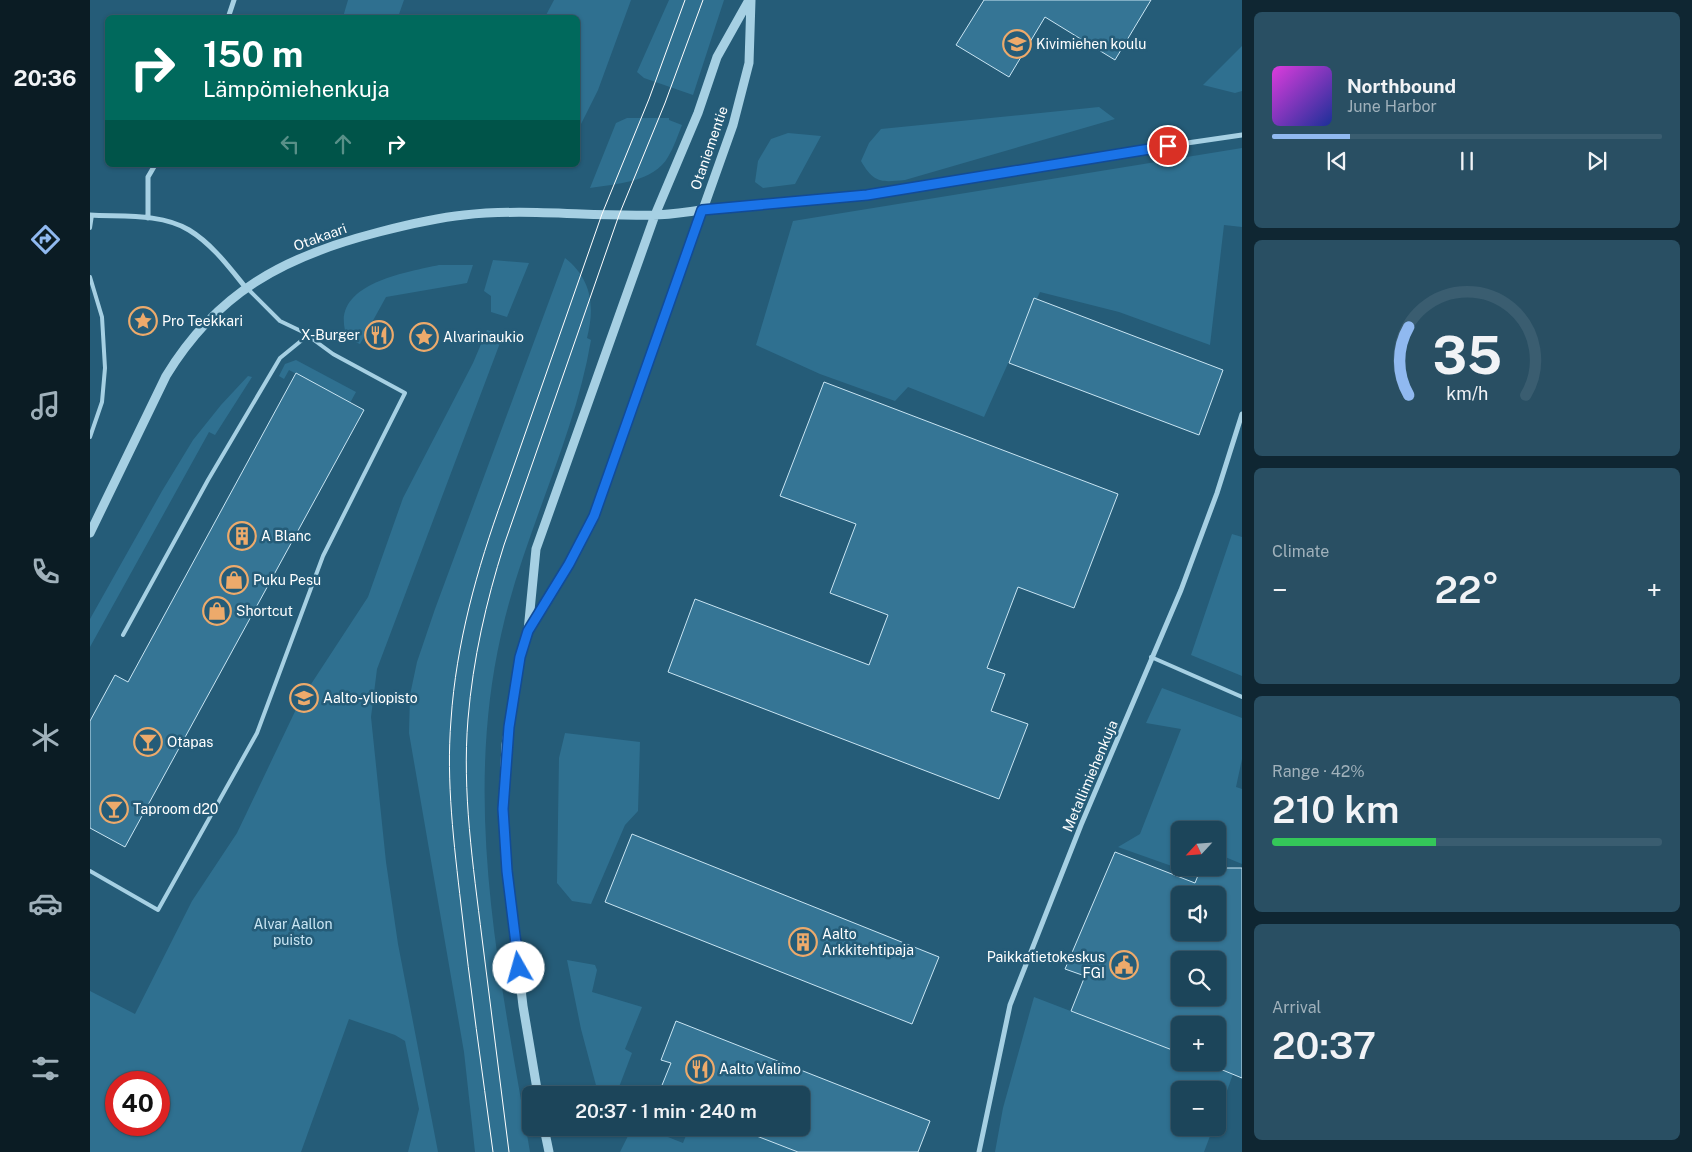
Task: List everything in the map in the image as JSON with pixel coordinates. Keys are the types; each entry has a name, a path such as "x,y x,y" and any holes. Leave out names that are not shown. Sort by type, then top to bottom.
{"street":[{"path":"229,15 234,0"},
{"name":"Otaniementie","path":"528,631 569,564 594,516 733,125 749,63 750,0"},
{"name":"Otaniementie","path":"536,1086 523,1006 507,871 503,809 506,745 520,657 528,631 536,549 655,215 698,113 717,57 750,0"},
{"path":"702,210 867,195 1058,162 1242,135"},
{"path":"148,218 148,177 154,167"},
{"name":"Otakaari","path":"90,533 166,376 181,352 202,326 246,288 275,269 318,250 411,223 464,214 522,212 655,215 702,210"},
{"path":"91,215 148,218 167,222 194,234 228,267 246,288"},
{"name":"Metallimiehenkuja","path":"979,1152 1010,1006 1062,870 1208,520 1242,414"},
{"path":"546,1136 549,1152"}],"lane":[{"path":"90,228 91,215"},
{"path":"90,277 102,317 105,368 102,402 90,437"},
{"path":"90,872 158,910 257,733 323,556 405,393 333,354 303,332 280,321 246,288"},
{"path":"123,635 208,480 280,358 307,336"},
{"path":"1152,657 1242,697"}],"green space":[{"path":"348,0 404,0 399,15 344,15"},
{"path":"554,0 631,0 598,90 580,126 580,15 546,15"},
{"path":"669,0 724,0 693,95 644,78 637,72"},
{"path":"1242,46 1242,91 1235,93 1203,85"},
{"path":"1099,107 1115,119 905,180 879,180 870,174 861,161 869,143 881,129"},
{"path":"627,118 669,118 669,120 682,125 668,157 654,172 622,183 590,188 616,123"},
{"path":"788,133 821,136 795,184 763,188 755,182 758,161 771,139"},
{"path":"1242,148 1242,227 1224,225 1210,345 1119,312 1040,292 984,417 908,387 895,401 820,374 756,345 793,221"},
{"path":"565,258 574,266 586,284 591,305 587,338 591,340 573,414 510,597 501,635 490,700 485,765 485,829 490,894 498,958 522,1105 522,1136 527,1136 530,1152 475,1152 464,1052 409,733 410,695 417,662"},
{"path":"493,260 529,263 507,317 491,312 491,296 484,291"},
{"path":"439,265 473,265 467,283 386,297 360,344 348,339 344,321 347,306 357,294 371,285 388,278"},
{"name":"Alvar Aallon puisto","path":"487,330 503,335 377,669 371,717 386,862 398,944 438,1152 408,1152 419,1109 405,1041 395,1035 349,1019 301,1152 90,1152 90,991 135,1014 192,901 237,833 300,701 368,597 403,498 473,363"},
{"path":"296,360 356,392 350,403 289,370 284,379 279,376 285,364"},
{"path":"248,376 252,377 215,435 209,432 90,647 90,619 162,491 193,440 221,405"},
{"path":"1232,534 1242,537 1242,676 1191,655"},
{"path":"1162,688 1242,718 1242,759 1236,787 1242,789 1242,864 1226,857 1226,821 1171,821 1171,866 1118,847 1140,834 1181,729 1146,723"},
{"path":"565,733 640,742 638,811 625,825 591,904 572,901 557,883 559,758"},
{"path":"567,960 595,965 597,970 592,992 642,1007 625,1049 632,1053 619,1086 596,1086 581,1029"},
{"path":"1034,997 1171,1050 1171,1071 1225,1071 1233,1074 1226,1094 1226,1081 1171,1081 1171,1136 1210,1136 1204,1152 995,1152 1003,1108"},
{"path":"628,1136 665,1136 683,1143 686,1136 757,1136 798,1152 620,1152"}],"building":[{"name":"Kivimiehen koulu","path":"984,0 1151,0 1115,60 1045,17 1009,77 956,45"},
{"path":"1034,298 1223,370 1199,435 1009,363"},
{"name":"A Blanc","path":"296,373 364,410 125,847 90,828 90,721 115,675 128,682"},
{"path":"824,382 1118,494 1074,608 1018,587 987,668 1005,674 991,711 1028,724 999,799 668,672 695,599 869,665 888,615 830,593 856,524 780,496"},
{"name":"Aalto Arkkitehtipaja","path":"632,834 939,957 912,1024 605,902"},
{"name":"Paikkatietokeskus FGI","path":"1115,852 1171,874 1171,876 1177,876 1195,883 1198,876 1226,876 1226,868 1242,868 1242,1078 1225,1071 1226,1016 1171,1016 1171,1050 1071,1011 1085,976 1065,969"},
{"path":"676,1021 930,1121 918,1152 798,1152 757,1136 810,1136 810,1086 662,1086 671,1063 661,1060"}],"tram line":[{"path":"493,1152 468,967 452,813 449,766 451,720 458,663 476,579 494,524 602,214 649,99 685,0"},
{"path":"509,1152 475,883 467,801 468,719 477,653 491,588 504,545 619,215 665,103 703,0"}],"place":[{"name":"Kivimiehen koulu","path":"1017,44"},
{"name":"Pro Teekkari","path":"143,321"},
{"name":"X-Burger","path":"379,335"},
{"name":"Alvarinaukio","path":"424,337"},
{"name":"A Blanc","path":"242,536"},
{"name":"Puku Pesu","path":"234,580"},
{"name":"Shortcut","path":"217,611"},
{"name":"Aalto-yliopisto","path":"304,698"},
{"name":"Otapas","path":"148,742"},
{"name":"Taproom d20","path":"114,809"},
{"name":"Aalto Arkkitehtipaja","path":"803,942"},
{"name":"Paikkatietokeskus FGI","path":"1124,965"},
{"name":"Aalto Valimo","path":"700,1069"}],"route":[{"path":"519,968 507,871 503,809 506,745 520,657 528,631 569,564 594,516 702,210 867,195 1058,162 1168,146"}]}
